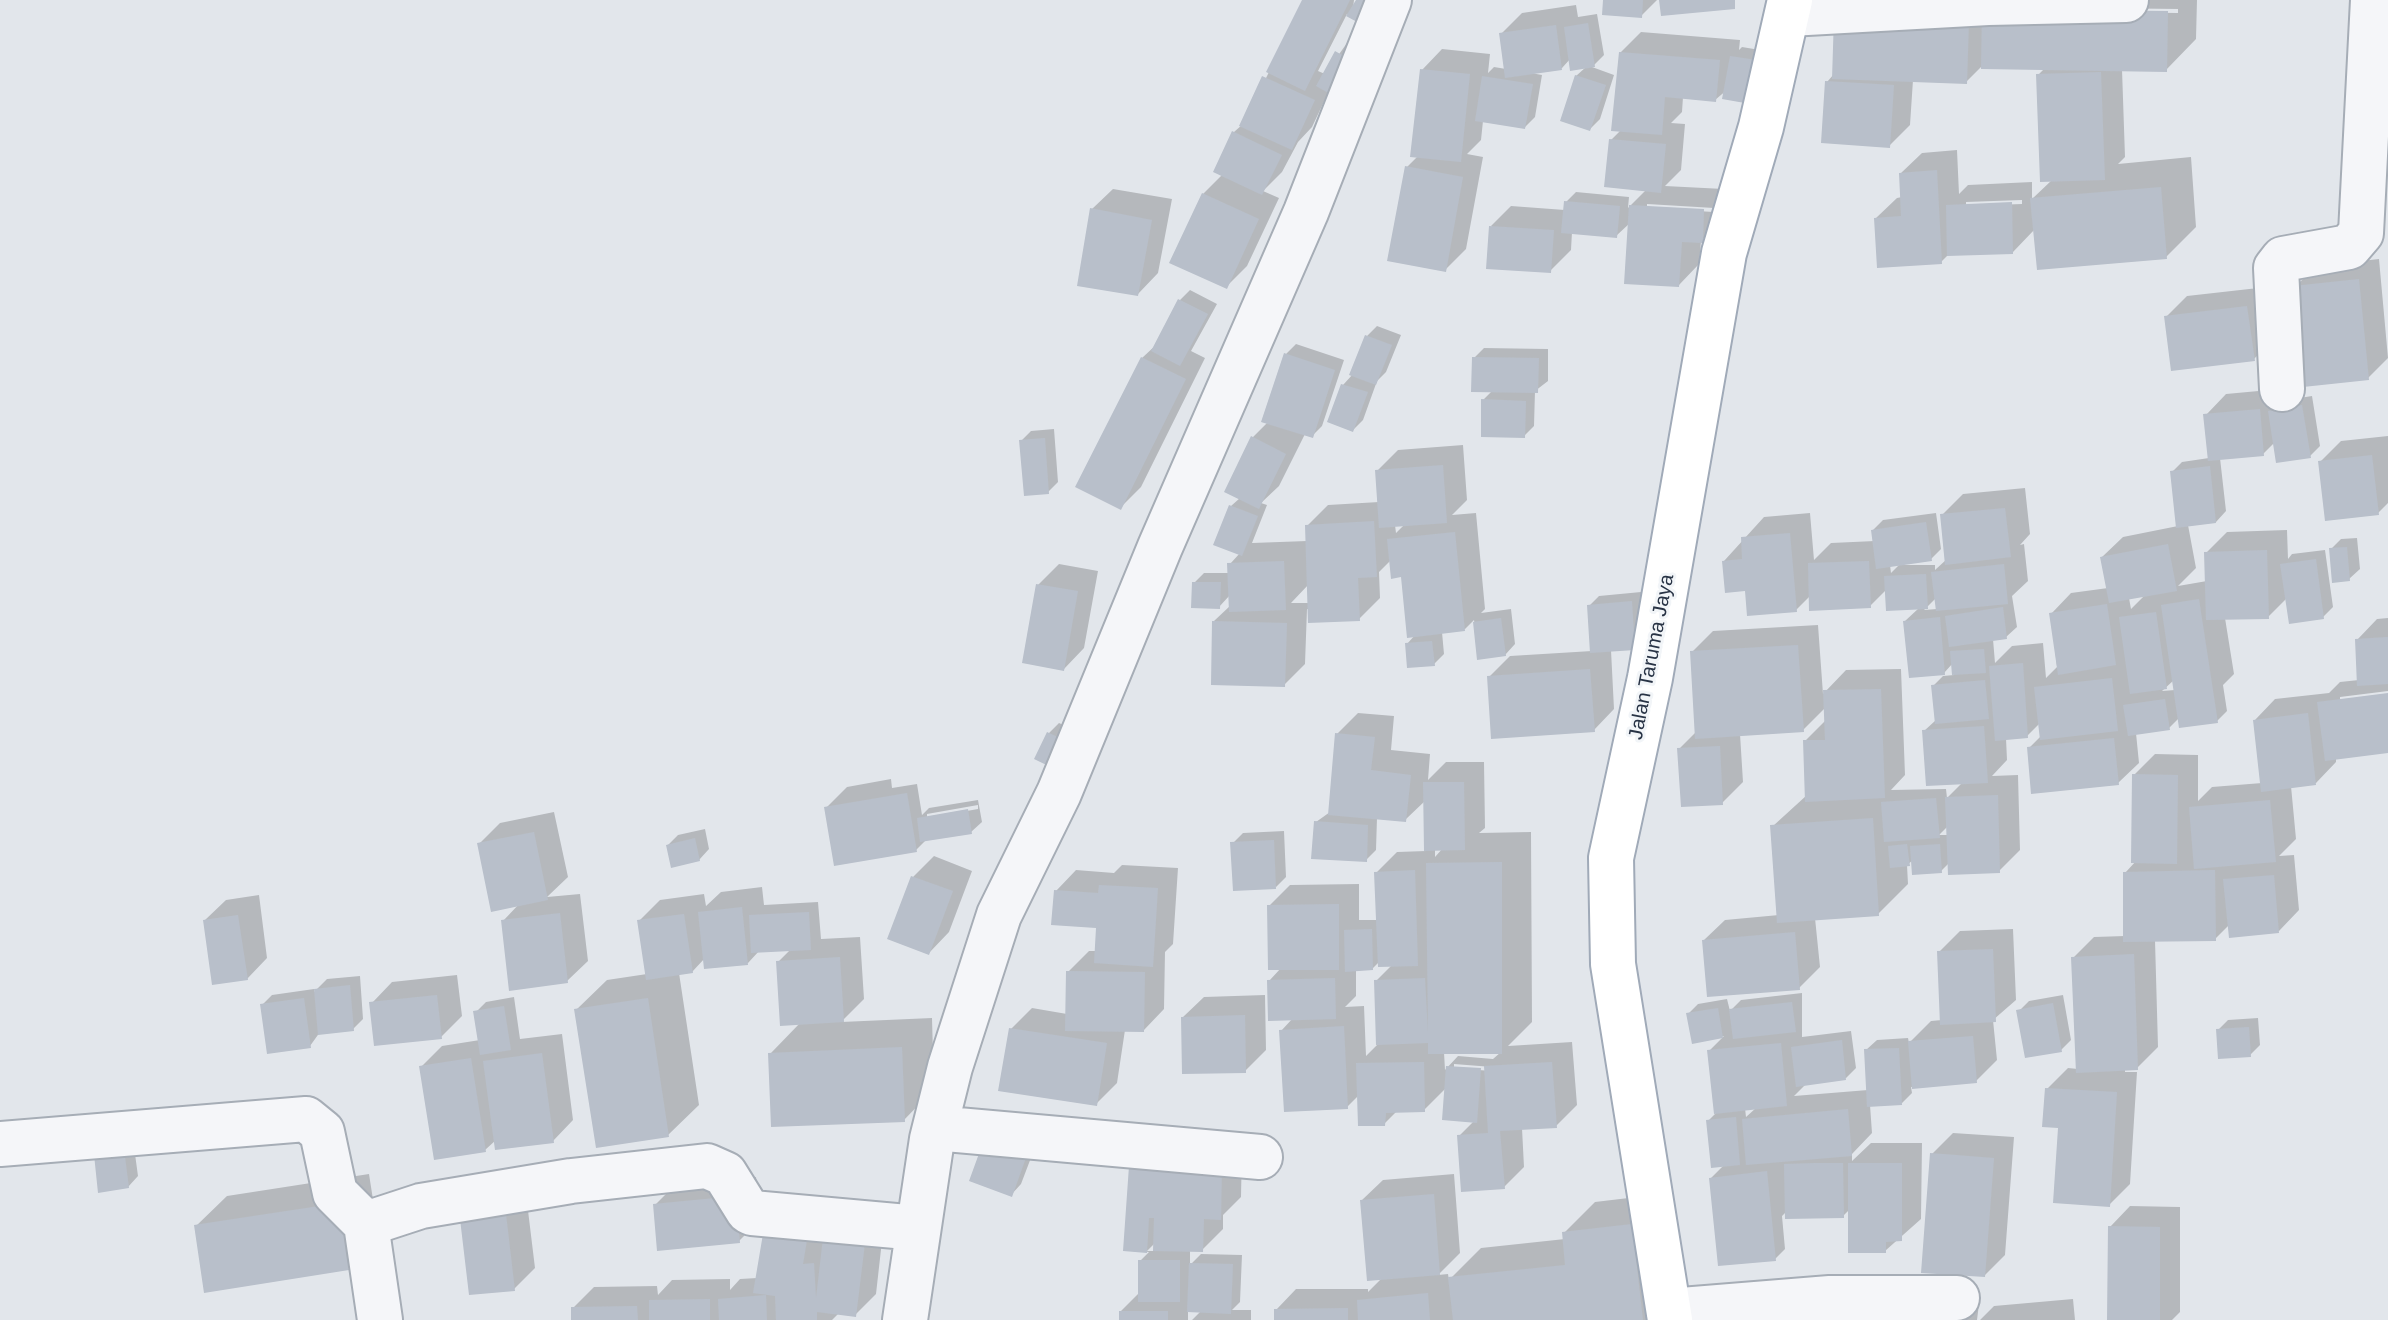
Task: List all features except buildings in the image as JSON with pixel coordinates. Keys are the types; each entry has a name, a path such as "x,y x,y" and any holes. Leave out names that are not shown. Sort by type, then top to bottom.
{"main road":[{"name":"Jalan Taruma Jaya","path":"1670,1316 1613,964 1611,858 1650,678 1724,253 1761,127 1790,7"}],"street":[{"path":"905,1320 935,1128 950,1067 999,915 1059,793 1160,547 1306,212 1389,0"},
{"path":"1790,7 2126,0"},
{"path":"2282,389 2276,268 2283,259 2349,247 2361,233 2373,0"},
{"path":"0,1144 306,1119 322,1132 335,1193 366,1224 380,1320"},
{"path":"935,1128 1260,1157"},
{"path":"366,1224 436,1203 571,1181 707,1166 725,1174 752,1213 918,1228"},
{"path":"1670,1316 1830,1298 1957,1298"}]}
